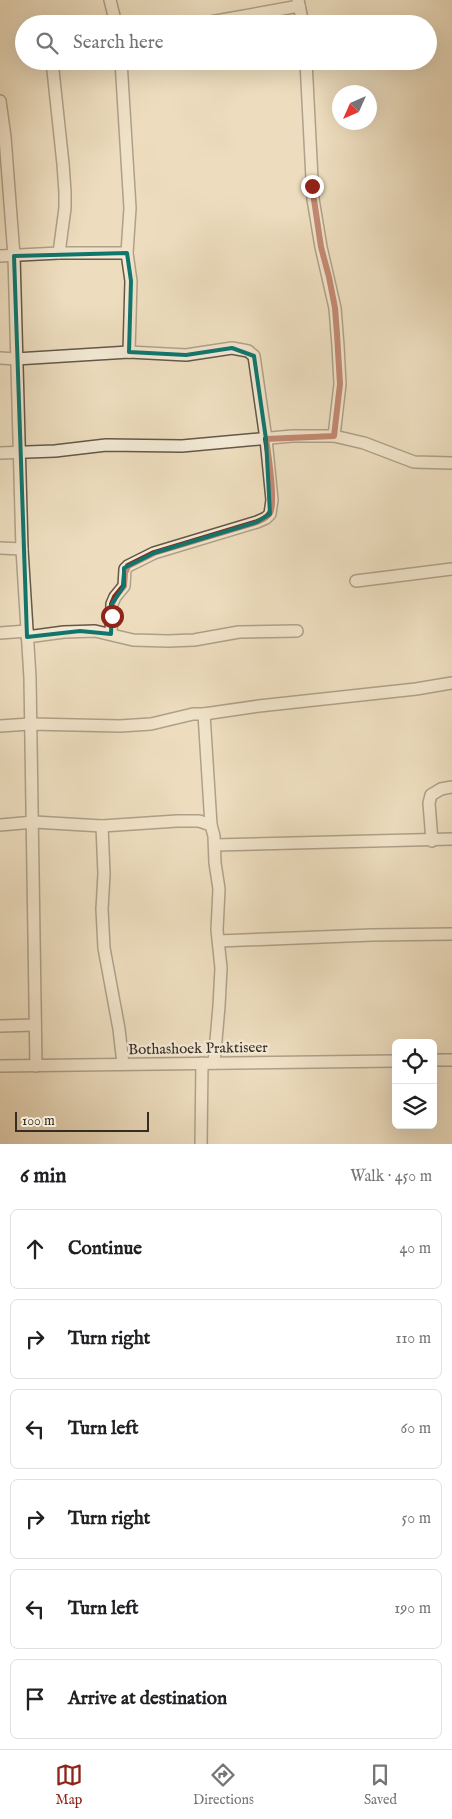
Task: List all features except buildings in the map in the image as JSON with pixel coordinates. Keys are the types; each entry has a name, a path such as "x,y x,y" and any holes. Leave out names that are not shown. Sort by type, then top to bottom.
{"street":[{"path":"110,0 114,15"},
{"path":"242,15 299,3"},
{"path":"53,70 65,192 60,253"},
{"path":"122,70 130,208 128,253 131,281 129,352"},
{"path":"306,70 313,199 321,247 335,308 338,346 340,390 334,436"},
{"path":"0,101 5,138 14,256 22,549 30,678 34,822 36,1066"},
{"path":"0,256 60,253 128,253"},
{"path":"0,358 16,359 129,352 186,355 232,348 248,351 254,356 266,439 272,500 270,514 257,522 154,553 128,566 125,573 124,586 112,604 111,634"},
{"path":"0,453 55,451 106,445 159,447 210,445 266,439 334,436 364,443 414,462 452,463"},
{"path":"0,548 22,549"},
{"path":"356,581 452,569"},
{"path":"0,633 27,634 80,631 111,634 133,640 168,641 194,640 239,632 297,630"},
{"path":"0,726 30,724 120,726 152,724 185,716 416,689 452,683"},
{"path":"201,1144 208,1063 221,978 218,930 219,889 211,825 204,714"},
{"path":"432,840 429,802 431,795 442,789 452,787"},
{"path":"0,825 34,822 102,826 199,821 211,825"},
{"path":"102,826 104,948 118,1022 123,1064"},
{"path":"215,845 452,839"},
{"path":"219,941 452,934"},
{"path":"0,1026 35,1025"},
{"path":"437,1060 452,1060"},
{"name":"Bothashoek Praktiseer","path":"0,1066 392,1061"}],"highlighted area":[{"path":"127,253 131,281 129,352 186,355 232,348 254,356 266,439 270,514 257,522 154,553 124,568 124,586 112,604 111,634 80,631 27,637 14,256"}],"route":[{"path":"112,616 112,604 124,586 125,570 128,566 154,553 257,522 270,514 272,500 266,439 292,436 334,436 340,395 335,308 321,247 312,186"}]}
